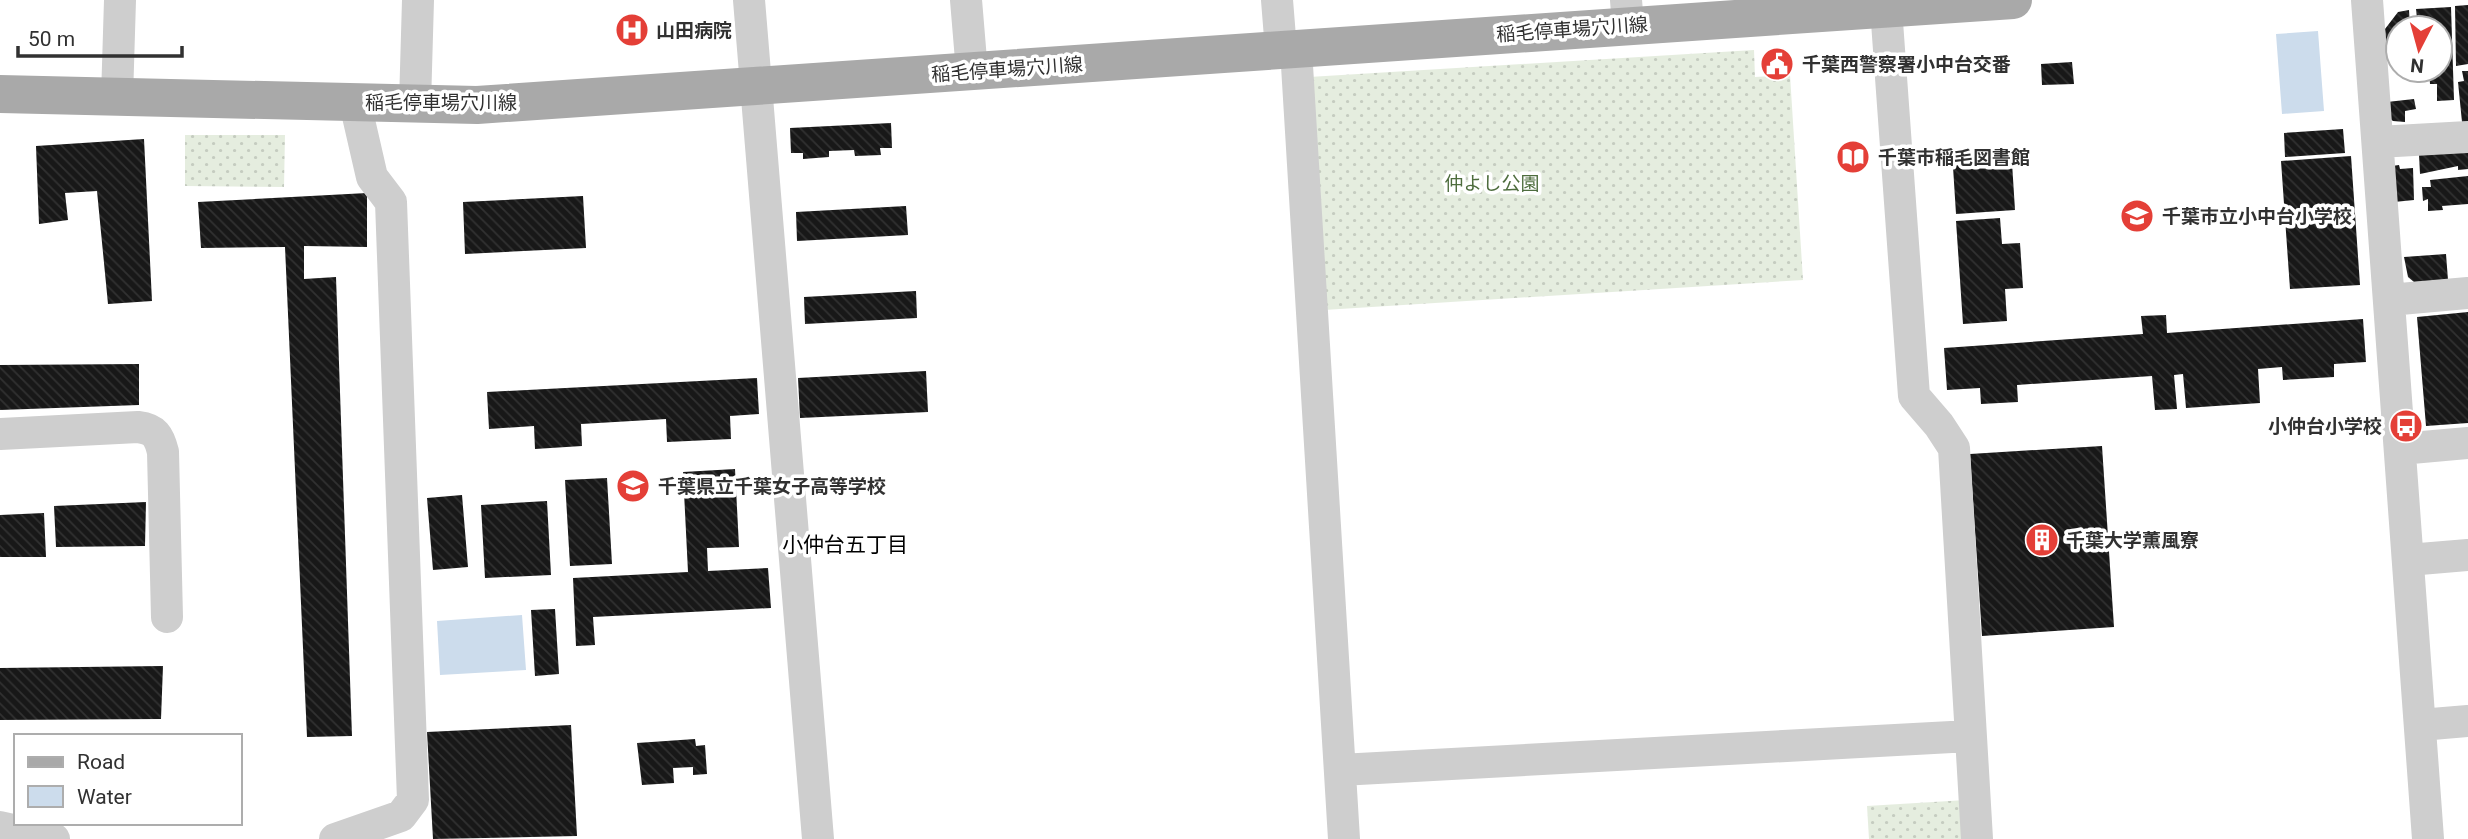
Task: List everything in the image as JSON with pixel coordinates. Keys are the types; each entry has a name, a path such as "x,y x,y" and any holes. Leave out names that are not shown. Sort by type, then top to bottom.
{"main road":[{"name":"稲毛停車場穴川線","path":"0,94 477,105 1289,49 1627,13 1886,8 2013,0"}],"street":[{"path":"117,97 120,0"},
{"path":"415,104 418,0"},
{"path":"749,0 818,839"},
{"path":"966,0 972,72"},
{"path":"1277,0 1289,49 1344,839"},
{"path":"2367,0 2428,839"},
{"path":"1886,8 1911,378 1914,396 1939,425 1954,448 1977,839"},
{"path":"335,839 366,834 401,816 413,800 391,202 372,177 355,103"},
{"path":"2378,142 2468,137"},
{"path":"2389,300 2468,293"},
{"path":"0,434 138,427 150,428 159,437 163,452 167,617"},
{"path":"2400,449 2468,443"},
{"path":"2407,560 2468,555"},
{"path":"2420,725 2468,721"},
{"path":"1340,770 1970,736"},
{"path":"0,827 54,839"}],"green space":[{"name":"仲よし公園","path":"1754,50 1755,77 1790,75 1803,280 1324,310 1309,77"},
{"path":"185,135 285,135 284,187 185,186"},
{"path":"1966,800 1968,839 1869,839 1867,806"}],"water":[{"path":"2318,31 2324,111 2282,114 2276,34"},
{"path":"522,615 526,670 440,675 437,621"}],"building":[{"path":"2468,5 2468,64 2456,66 2455,6"},
{"path":"2451,7 2451,14 2417,14 2416,9"},
{"path":"2409,10 2409,14 2396,14"},
{"path":"2072,62 2074,84 2042,85 2041,64"},
{"path":"2462,71 2468,71 2468,122 2462,122 2458,82 2464,81"},
{"path":"2437,84 2453,84 2454,100 2437,101"},
{"path":"2414,99 2416,109 2405,111 2405,122 2393,121 2387,116 2387,102"},
{"path":"891,123 892,148 880,148 881,155 855,156 854,150 829,151 829,157 803,159 803,153 791,153 790,128"},
{"path":"2343,129 2345,153 2285,157 2284,133"},
{"path":"144,139 152,301 108,304 97,191 65,193 68,220 39,224 36,146"},
{"path":"2011,147 2015,210 1956,214 1952,151"},
{"path":"2468,148 2468,169 2458,170 2458,166 2420,174 2419,155"},
{"path":"2351,156 2360,285 2290,289 2281,161"},
{"path":"2399,165 2400,169 2413,168 2414,200 2394,202 2392,166"},
{"path":"2468,176 2468,204 2442,206 2443,210 2428,211 2428,199 2423,201 2422,187 2431,187 2430,180"},
{"path":"367,193 367,247 304,246 304,279 336,277 352,736 307,737 285,247 201,248 198,202"},
{"path":"583,196 586,248 465,254 463,202"},
{"path":"906,206 908,235 797,241 796,212"},
{"path":"2000,218 2002,244 2020,243 2023,288 2005,289 2007,321 1963,324 1956,221"},
{"path":"2446,254 2448,280 2414,282 2408,277 2404,257"},
{"path":"916,291 917,318 805,324 804,297"},
{"path":"2468,312 2468,423 2426,426 2417,317"},
{"path":"2166,315 2167,333 2363,319 2366,362 2334,364 2334,377 2283,380 2282,367 2258,369 2260,403 2186,408 2183,374 2174,375 2177,409 2155,410 2152,376 2017,385 2018,402 1981,404 1980,388 1947,390 1944,348 2143,334 2141,316"},
{"path":"139,364 139,405 0,410 0,365"},
{"path":"926,371 928,412 800,418 798,378"},
{"path":"757,378 759,414 730,416 731,439 667,442 666,419 581,424 582,446 535,449 534,426 489,429 487,392"},
{"name":"千葉大学薫風寮","path":"2102,446 2114,627 1982,636 1970,454"},
{"path":"735,469 739,547 707,548 708,571 768,568 771,608 593,617 595,645 576,646 573,578 688,572 683,472"},
{"path":"607,478 612,564 570,566 565,480"},
{"path":"462,495 468,567 433,570 427,498"},
{"path":"547,501 551,575 485,578 481,505"},
{"path":"146,502 145,546 56,547 54,506"},
{"path":"44,513 46,557 0,557 0,515"},
{"path":"555,609 559,674 535,676 531,610"},
{"path":"163,666 161,719 0,720 0,668"},
{"path":"571,725 577,836 433,839 427,732"},
{"path":"695,739 696,746 705,745 707,774 693,775 693,767 673,768 674,783 642,785 637,743"}],"place":[{"name":"山田病院","path":"632,30"},
{"name":"千葉西警察署小中台交番","path":"1777,64"},
{"name":"千葉市稲毛図書館","path":"1853,157"},
{"name":"千葉市立小中台小学校","path":"2137,216"},
{"name":"小仲台小学校","path":"2406,426"},
{"name":"千葉県立千葉女子高等学校","path":"633,486"},
{"name":"千葉大学薫風寮","path":"2042,540"}],"district":[{"name":"小仲台五丁目","path":"845,545"}]}
